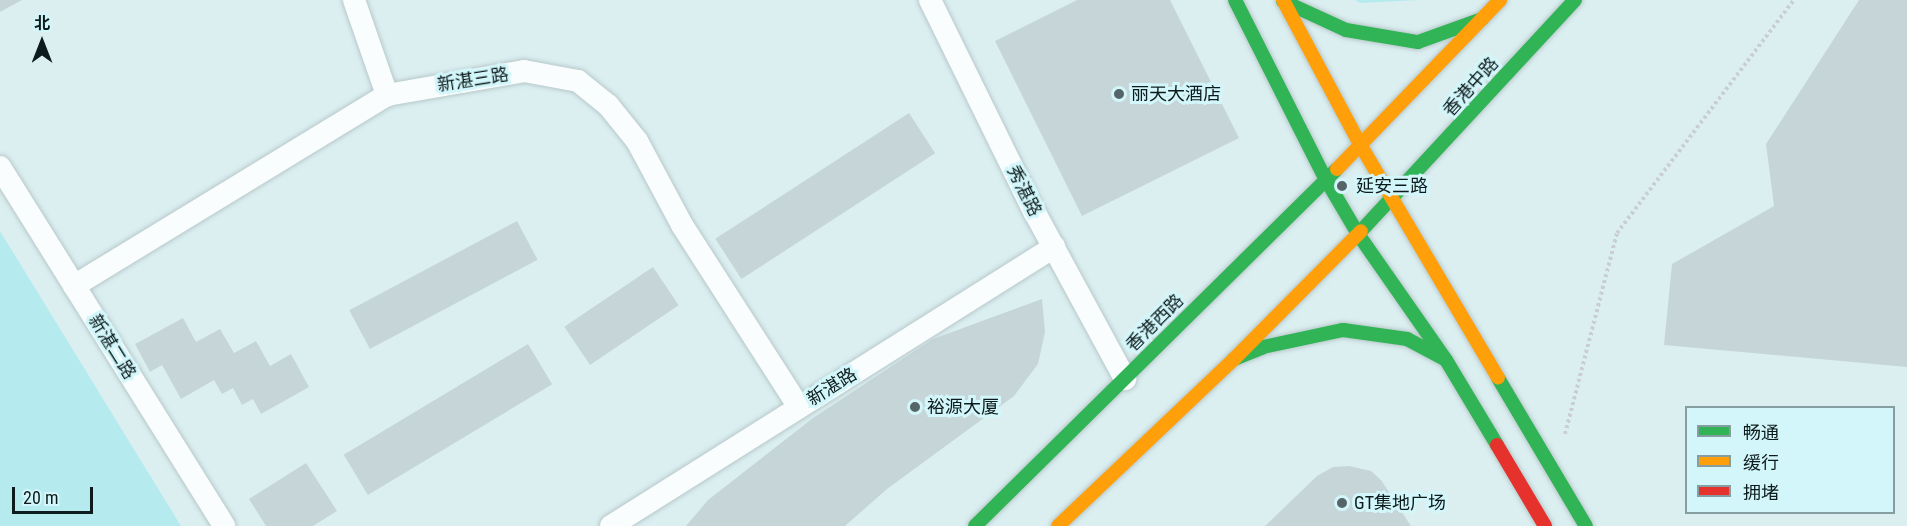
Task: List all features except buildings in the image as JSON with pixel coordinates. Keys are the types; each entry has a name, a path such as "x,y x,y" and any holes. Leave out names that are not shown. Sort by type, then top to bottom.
{"main road":[{"path":"1235,0 1325,178 1358,234 1446,360 1545,526"},
{"path":"1283,0 1346,30 1418,42 1482,19"},
{"path":"1283,0 1361,146 1554,476 1586,526"},
{"name":"香港中路","path":"1361,146 1500,0"},
{"name":"香港中路","path":"1393,199 1575,0"},
{"name":"香港西路","path":"975,526 1325,178 1361,146"},
{"path":"1058,526 1234,358 1393,199"},
{"path":"1234,358 1263,347 1344,330 1407,339 1446,360"}],"street":[{"path":"354,0 387,95"},
{"name":"秀湛路","path":"930,0 1054,248 1125,379"},
{"name":"新湛三路","path":"74,286 387,95 524,71 578,81 608,105 637,141 676,215 799,407"},
{"name":"新湛二路","path":"0,167 224,526"},
{"name":"新湛路","path":"611,526 1054,248"}],"path":[{"path":"1554,476 1617,233 1794,0"}],"shaded area":[{"path":"1355,0 1420,0 1360,3"},
{"path":"0,231 181,526 0,526"}],"traffic: fast":[{"path":"1235,0 1325,178 1358,234 1446,360 1497,445"},
{"path":"1361,231 1575,0"},
{"path":"1283,1 1346,30 1418,42 1482,19"},
{"path":"975,526 1337,169"},
{"path":"1234,359 1263,347 1343,330 1407,339 1442,358"},
{"path":"1498,378 1586,526"}],"traffic: slow":[{"path":"1283,0 1361,146 1498,378"},
{"path":"1337,169 1500,0"},
{"path":"1058,526 1234,359 1361,231"}],"traffic: jam":[{"path":"1497,445 1545,526"}],"place":[{"name":"丽天大酒店","path":"1119,94"},
{"name":"延安三路","path":"1342,186"},
{"name":"裕源大厦","path":"915,407"},
{"name":"GT集地广场","path":"1342,503"}]}
